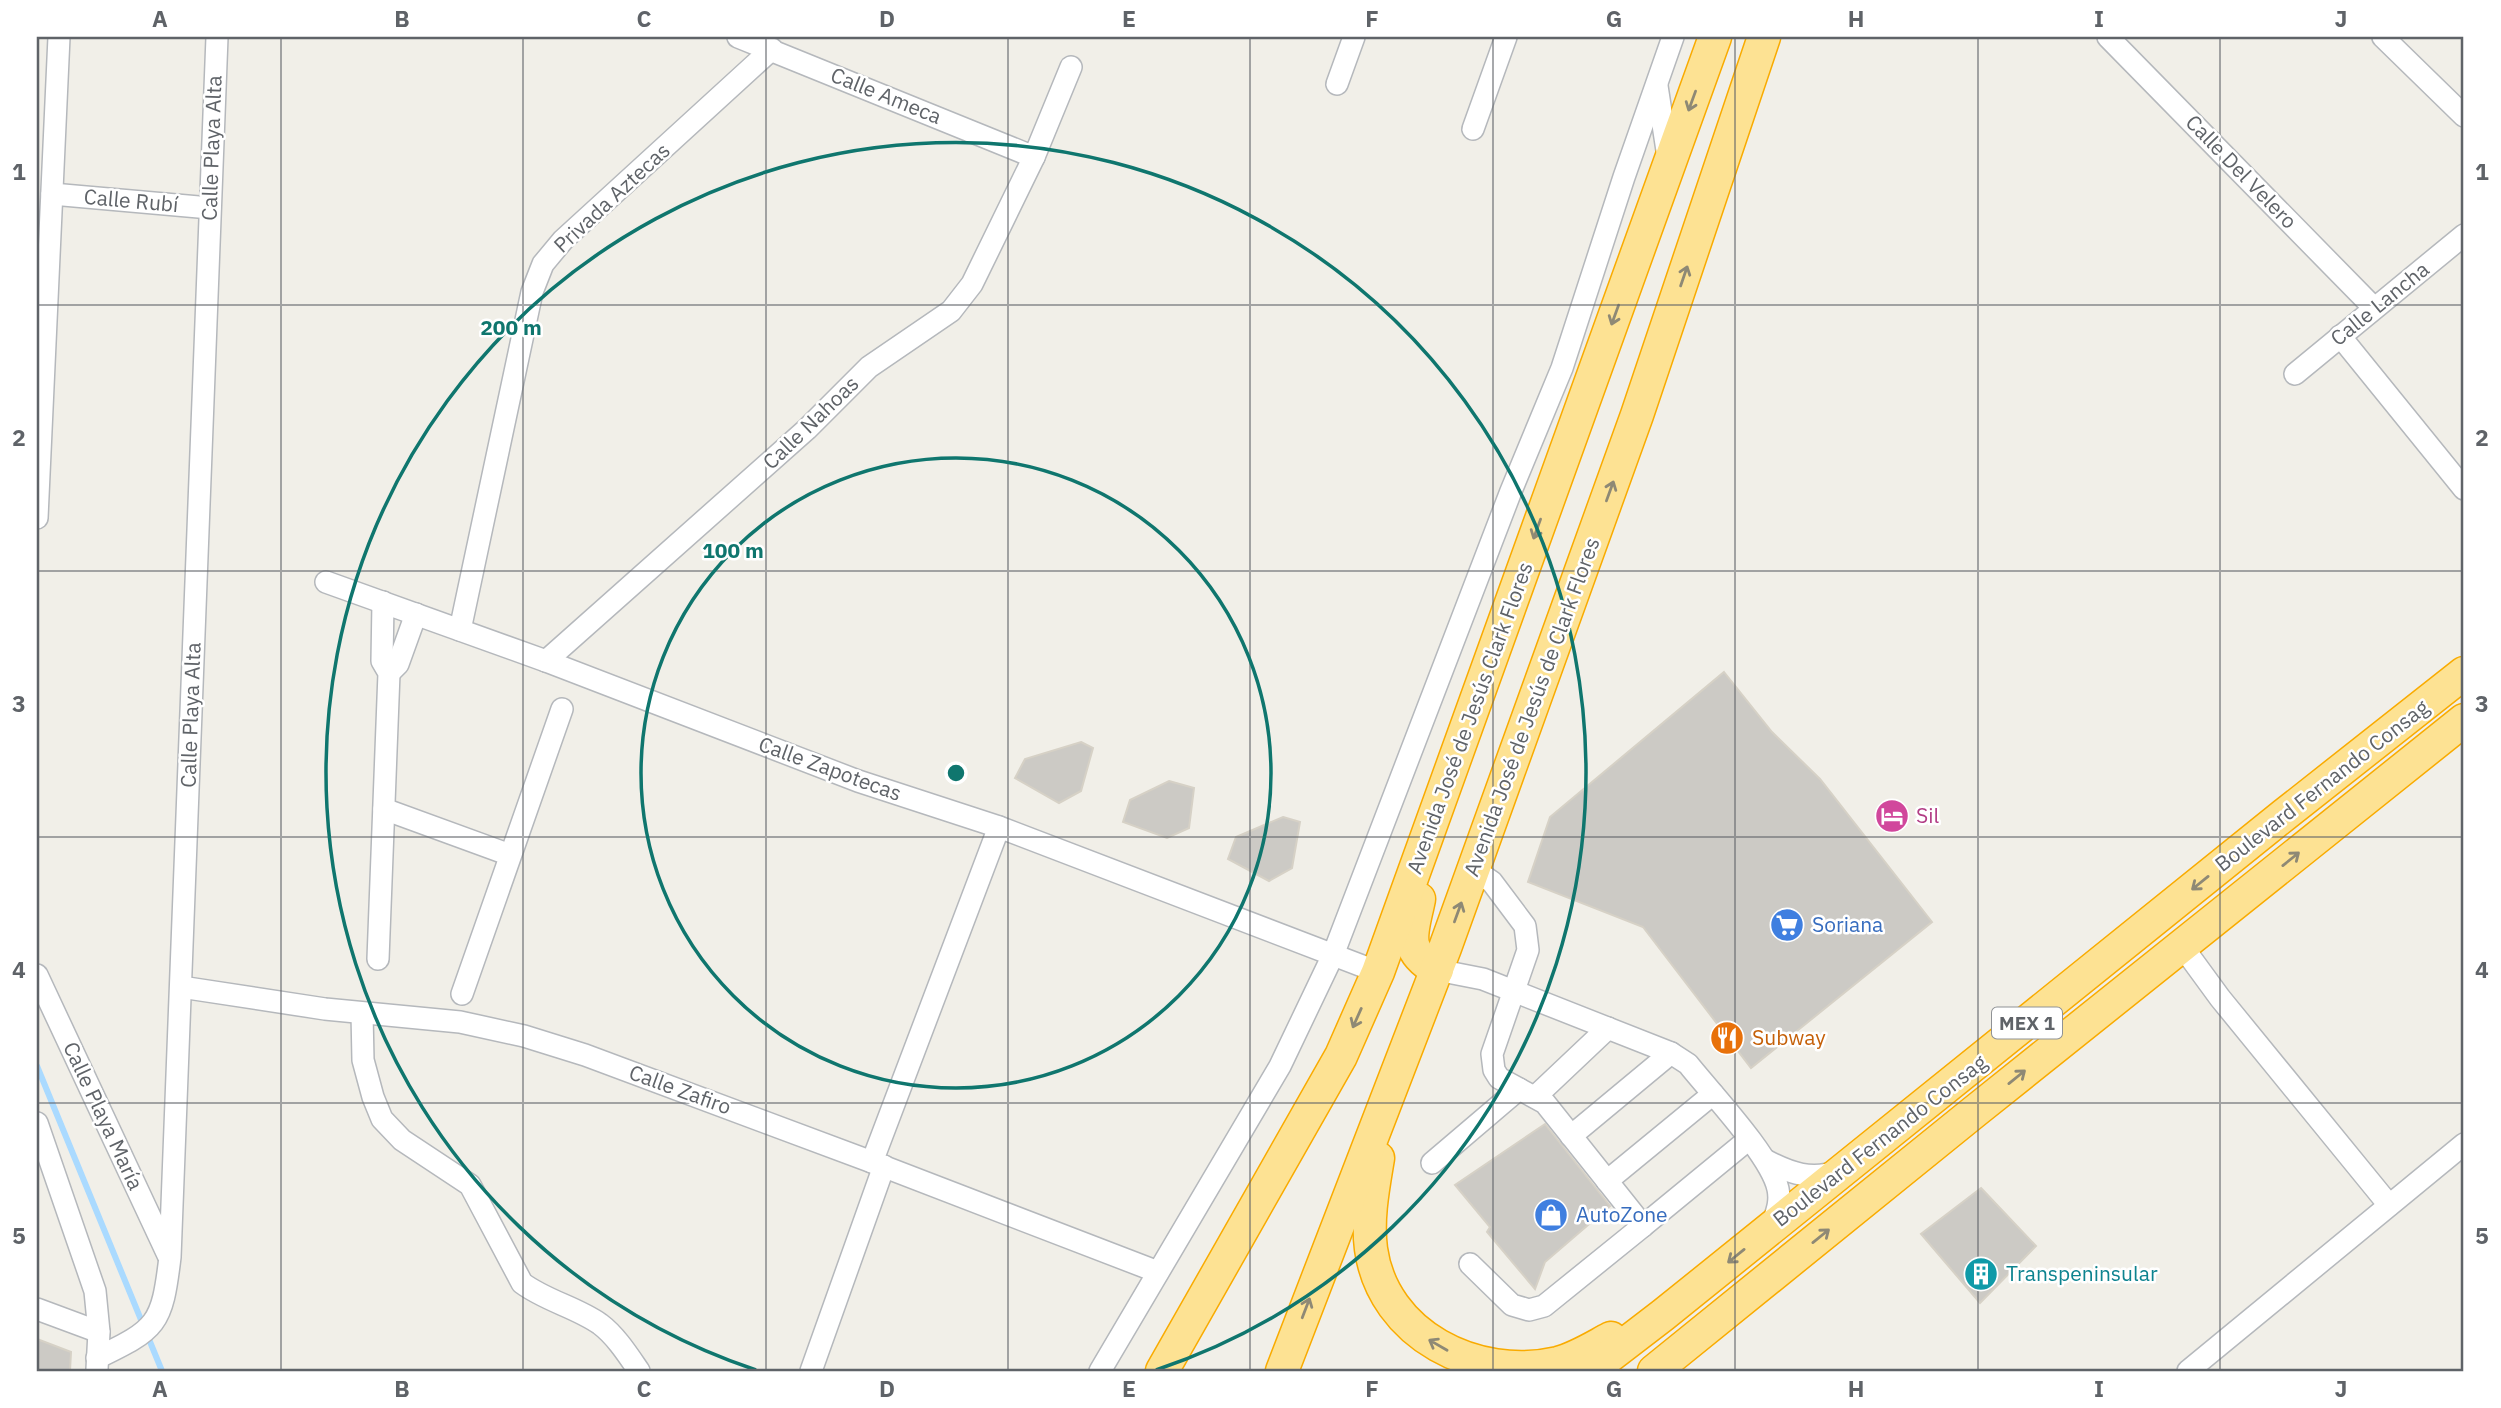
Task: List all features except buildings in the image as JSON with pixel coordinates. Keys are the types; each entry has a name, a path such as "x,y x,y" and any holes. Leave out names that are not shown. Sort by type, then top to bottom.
{"highway":[{"name":"Avenida José de Jesús Clark Flores","path":"1161,1371 1341,1056 1378,971 1716,37"},
{"name":"Avenida José de Jesús de Clark Flores","path":"1282,1371 1441,959 1637,415 1764,37"},
{"name":"Boulevard Fernando Consag","path":"1590,1371 2464,673"},
{"name":"Boulevard Fernando Consag","path":"1663,1366 1974,1112 2464,720"},
{"path":"1428,836 1412,931 1413,942 1421,961 1441,959"},
{"path":"1952,1083 1974,1112"},
{"path":"1387,1100 1372,1196 1371,1247 1382,1289 1390,1303 1413,1328 1460,1356 1490,1365 1521,1367 1558,1363 1572,1358 1663,1315"}],"street":[{"path":"37,518 59,37"},
{"name":"Calle Playa Alta","path":"97,1365 152,1326 163,1301 170,1257 217,37"},
{"name":"Calle Ameca","path":"738,37 1034,157"},
{"path":"1337,84 1354,37"},
{"path":"1473,128 1506,37"},
{"path":"1100,1371 1279,1066 1333,955 1511,491 1562,368 1673,37"},
{"name":"Calle Del Velero","path":"2108,37 2374,308"},
{"path":"2383,37 2464,116"},
{"name":"Privada Aztecas","path":"460,630 532,292 543,264 563,240 772,49"},
{"name":"Calle Nahoas","path":"547,662 807,429 869,367 951,311 972,284 1034,157 1071,67"},
{"path":"1656,83 1669,163"},
{"name":"Calle Rubí","path":"52,194 210,208"},
{"name":"Calle Lancha","path":"2295,374 2464,235"},
{"path":"2340,336 2464,489"},
{"name":"Calle Zapotecas","path":"326,582 547,662 858,781 999,827 1378,971"},
{"path":"378,959 389,673 382,661 383,602"},
{"path":"389,673 398,664 416,614"},
{"path":"462,995 562,709"},
{"path":"384,809 510,855"},
{"path":"811,1371 878,1164 999,827"},
{"path":"1473,869 1492,882 1525,926 1528,950 1492,1054 1494,1070 1499,1078 1545,1103 1643,1226"},
{"path":"2182,946 2220,998 2389,1205"},
{"path":"1441,959 1483,979 1671,1053 1688,1064 1767,1161 1778,1189 1779,1205 1772,1226"},
{"name":"Calle Playa María","path":"37,975 170,1257"},
{"name":"Calle Zafiro","path":"181,986 362,1013 460,1022 524,1036 585,1055 878,1164 1158,1272"},
{"path":"362,1013 363,1060 382,1119 402,1140 470,1185 522,1283 536,1293 602,1325 620,1344 639,1371"},
{"path":"1432,1163 1527,1093 1608,1028"},
{"path":"1571,1136 1671,1053"},
{"path":"1607,1181 1713,1094"},
{"path":"39,1134 95,1291 99,1332 97,1365"},
{"path":"1470,1264 1512,1305 1529,1310 1544,1306 1749,1139"},
{"path":"2188,1371 2464,1144"},
{"path":"1767,1161 1785,1171 1809,1175 1834,1173 1848,1166"},
{"path":"37,1309 99,1332"}],"waterway":[{"path":"37,1066 162,1371"}],"place":[{"name":"Sil","path":"1892,816"},
{"name":"Soriana","path":"1787,925"},
{"name":"Subway","path":"1727,1038"},
{"name":"AutoZone","path":"1551,1215"},
{"name":"Transpeninsular","path":"1981,1274"}]}
